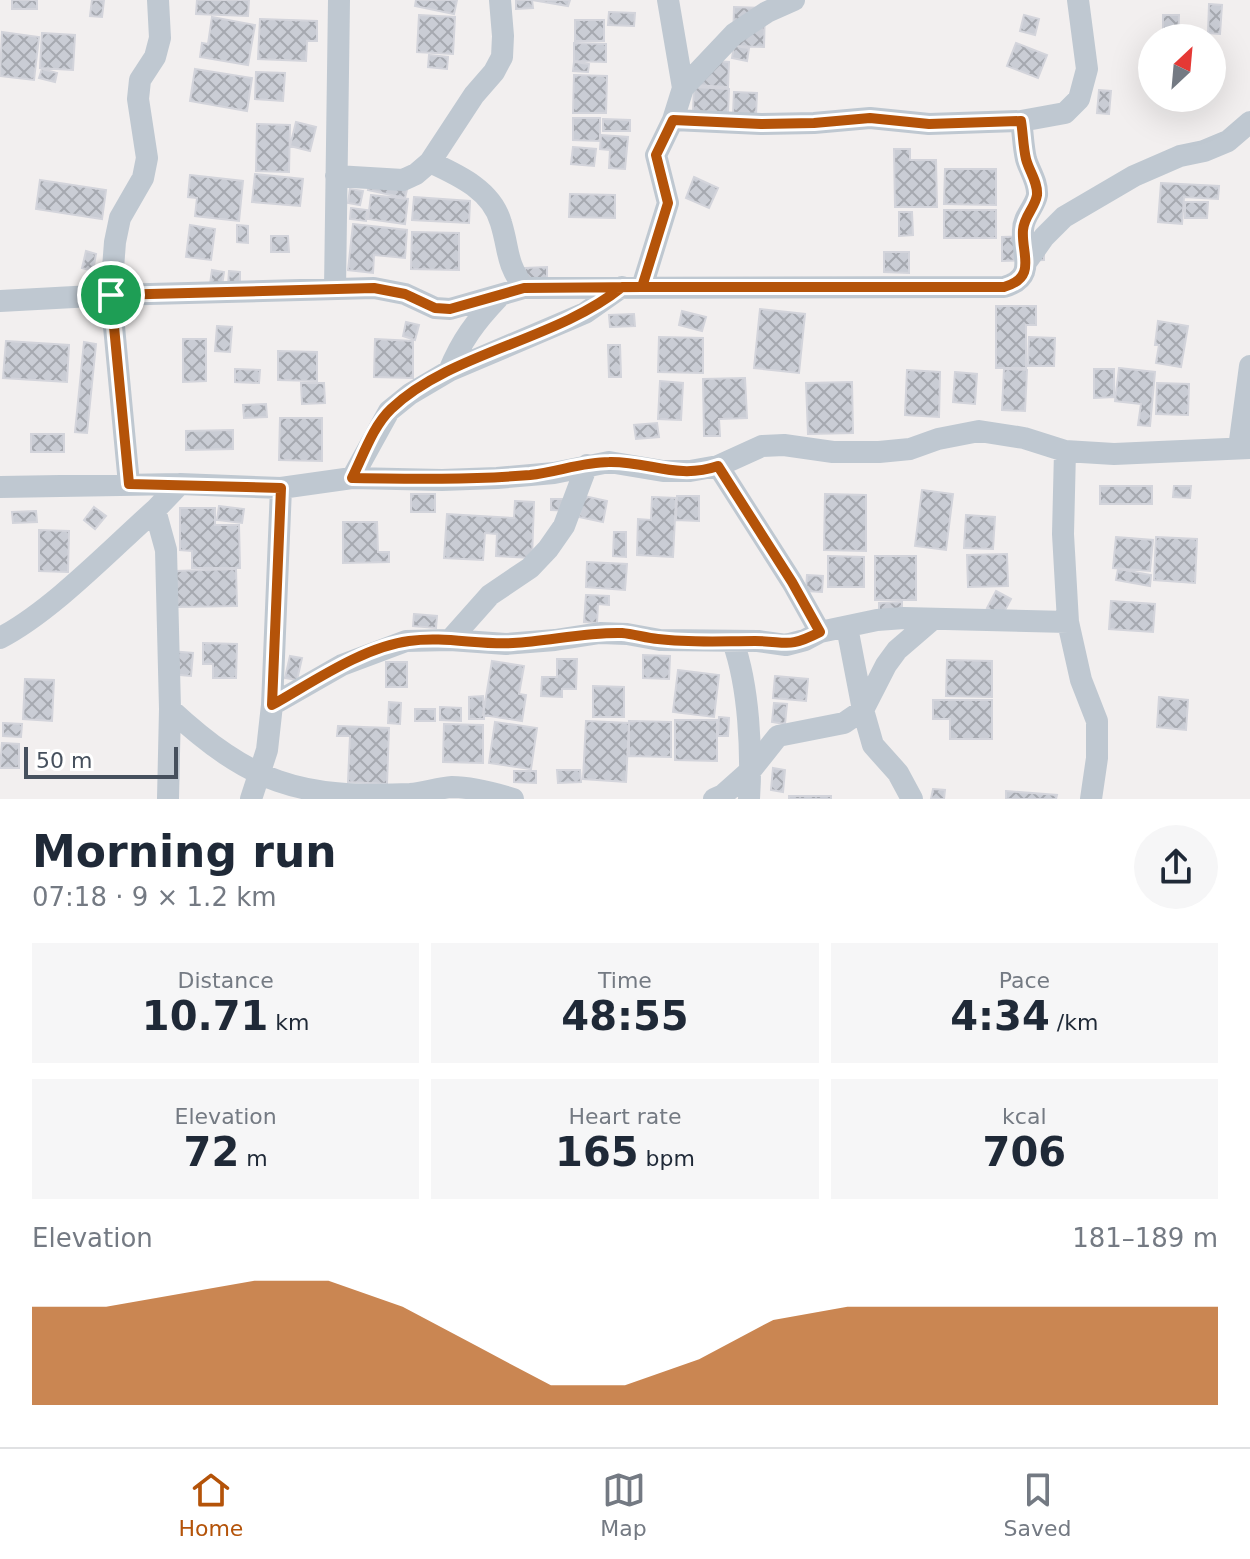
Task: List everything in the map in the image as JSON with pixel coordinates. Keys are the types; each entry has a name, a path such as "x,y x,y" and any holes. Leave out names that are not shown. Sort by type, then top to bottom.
{"street":[{"path":"129,484 111,295 120,218 143,178 147,158 138,99 140,80 155,57 160,38 158,0"},
{"path":"335,289 339,0"},
{"path":"336,176 403,180 430,162 502,57 500,0"},
{"path":"668,0 683,88"},
{"path":"352,478 389,411 410,394 449,371 585,313 632,287 668,203 656,155 673,120 683,88 734,34 767,12 794,0"},
{"path":"673,120 761,124 870,118 929,124 1021,121 1065,113 1079,99 1087,69 1078,0"},
{"path":"1021,121 1026,160 1036,183 1037,195 1023,230 1027,261"},
{"path":"0,301 374,288 405,294 443,309 498,298 524,288 1004,287 1014,284 1022,276 1027,261 1044,237 1064,217 1134,176 1180,156 1228,141 1250,122"},
{"path":"430,162 455,173 485,195 501,221 512,271 524,288"},
{"path":"449,371 472,325 498,298"},
{"path":"0,487 180,484 281,488 352,478 497,478 554,473 609,462 663,471 690,471 718,466 762,446 879,452 910,449 938,439 979,431 1024,438 1065,451 1114,454 1245,448 1250,366"},
{"path":"1065,451 1063,534 1068,622 1081,680 1097,721 1097,758 1091,799"},
{"path":"450,640 490,595 530,568 548,549 564,526 587,465"},
{"path":"718,466 820,632"},
{"path":"0,638 48,605 180,484"},
{"path":"251,799 267,750 272,705 281,488"},
{"path":"155,510 166,550 170,709 168,799"},
{"path":"272,705 342,665 406,641 506,644 600,633 660,640 758,641 786,645 820,632 904,618 1068,622"},
{"path":"714,799 723,795 751,770 778,736 844,723 863,710 880,675 897,650 933,619"},
{"path":"847,627 873,745 898,773 912,799"},
{"path":"733,642 744,676 751,770 749,799"},
{"path":"170,709 221,753 259,777 299,790 328,795 411,794 452,787 481,790 513,799"}],"building":[{"path":"12,0 37,0 37,9 12,9"},
{"path":"92,0 104,0 102,17 90,16"},
{"path":"197,0 249,0 248,16 196,14"},
{"path":"416,0 457,0 454,14 415,6"},
{"path":"516,0 532,0 533,8 516,9"},
{"path":"532,0 570,0 568,6"},
{"path":"1209,4 1222,5 1221,24 1208,24"},
{"path":"734,7 765,8 764,47 733,46"},
{"path":"609,12 635,13 634,26 608,25"},
{"path":"419,15 455,17 453,54 417,52"},
{"path":"1024,15 1039,19 1035,35 1020,31"},
{"path":"1163,15 1179,15 1179,24 1163,24"},
{"path":"212,17 255,25 248,65 200,57 202,43 208,44"},
{"path":"260,19 317,21 317,41 307,41 306,61 258,59"},
{"path":"575,20 604,20 604,41 575,41"},
{"path":"2,32 39,37 34,80 0,76"},
{"path":"42,33 75,35 73,70 40,68"},
{"path":"574,43 606,44 606,62 574,61"},
{"path":"1016,43 1047,55 1038,78 1007,66"},
{"path":"734,46 749,48 747,61 732,58"},
{"path":"429,55 448,57 447,69 428,67"},
{"path":"696,60 729,62 728,87 694,85"},
{"path":"574,62 589,64 588,72 573,71"},
{"path":"42,69 57,73 55,82 39,78"},
{"path":"195,69 252,78 247,111 190,101"},
{"path":"256,72 285,73 283,101 255,99"},
{"path":"574,75 607,76 606,113 573,113"},
{"path":"694,87 729,89 728,113 693,111"},
{"path":"1099,90 1111,91 1109,114 1097,113"},
{"path":"734,92 757,93 756,115 733,114"},
{"path":"573,118 600,118 600,141 573,140"},
{"path":"603,119 630,120 630,131 603,131"},
{"path":"296,122 316,127 310,151 290,146"},
{"path":"257,124 290,125 289,172 256,171"},
{"path":"601,135 628,137 625,169 609,168 610,150 600,149"},
{"path":"573,147 596,149 594,166 571,164"},
{"path":"894,149 910,149 910,160 936,160 937,207 895,207"},
{"path":"373,169 410,177 405,198 368,190"},
{"path":"945,169 996,169 996,205 944,204"},
{"path":"255,174 303,179 300,206 252,202"},
{"path":"190,175 243,181 239,221 195,216 197,198 188,197"},
{"path":"694,177 718,188 709,208 686,198"},
{"path":"40,180 106,190 102,219 36,209"},
{"path":"1161,183 1219,186 1218,199 1184,197 1182,224 1158,222"},
{"path":"350,189 363,191 360,205 348,203"},
{"path":"570,194 615,195 615,218 569,217"},
{"path":"371,195 408,199 405,224 368,219"},
{"path":"414,197 470,201 469,223 412,220"},
{"path":"1185,202 1208,202 1207,218 1185,218"},
{"path":"351,208 367,210 366,221 350,219"},
{"path":"944,210 996,210 996,238 944,238"},
{"path":"899,212 912,212 913,235 899,236"},
{"path":"353,224 407,230 405,258 374,255 373,273 348,270"},
{"path":"190,225 215,229 211,260 186,257"},
{"path":"237,225 248,226 248,243 237,242"},
{"path":"412,232 459,233 459,270 411,269"},
{"path":"271,236 288,236 289,252 271,252"},
{"path":"1044,236 1044,260 1002,261 1002,237"},
{"path":"86,251 96,254 93,271 82,268"},
{"path":"884,252 909,252 909,273 884,272"},
{"path":"547,267 547,279 526,280 525,268"},
{"path":"212,270 224,272 222,286 210,284"},
{"path":"229,271 240,272 240,286 228,286"},
{"path":"996,306 1036,306 1036,325 1026,325 1026,368 996,368"},
{"path":"760,309 805,314 799,373 754,368"},
{"path":"682,311 706,317 702,331 679,325"},
{"path":"634,314 635,326 610,327 609,315"},
{"path":"1158,321 1188,326 1181,367 1156,363"},
{"path":"406,322 419,325 415,340 403,336"},
{"path":"217,326 232,327 230,352 215,351"},
{"path":"659,337 703,338 703,373 658,372"},
{"path":"1029,337 1055,338 1054,366 1028,366"},
{"path":"183,339 206,339 206,381 183,382"},
{"path":"375,339 413,341 413,378 374,377"},
{"path":"6,341 69,345 67,382 3,378"},
{"path":"84,342 96,344 87,433 75,432"},
{"path":"608,345 620,345 621,377 609,377"},
{"path":"278,351 317,352 317,381 278,380"},
{"path":"1119,368 1155,372 1150,426 1138,425 1141,404 1115,401"},
{"path":"235,369 260,370 259,383 235,382"},
{"path":"1004,369 1027,370 1025,411 1002,410"},
{"path":"1094,369 1114,369 1114,397 1094,398"},
{"path":"907,370 940,372 939,417 905,415"},
{"path":"955,372 977,374 975,404 953,402"},
{"path":"745,378 747,418 719,419 720,436 704,436 703,379"},
{"path":"660,381 683,383 681,420 658,419"},
{"path":"852,382 853,433 808,434 806,383"},
{"path":"301,383 324,383 325,403 302,404"},
{"path":"1157,383 1189,384 1188,415 1156,414"},
{"path":"266,404 267,417 244,418 243,405"},
{"path":"280,418 322,418 322,461 279,460"},
{"path":"657,423 659,437 636,439 634,425"},
{"path":"233,430 233,449 186,450 186,431"},
{"path":"31,434 64,434 64,452 31,452"},
{"path":"1100,486 1152,486 1152,504 1100,504"},
{"path":"1174,486 1191,486 1190,498 1173,497"},
{"path":"922,490 953,494 946,550 915,546"},
{"path":"411,494 435,494 435,512 411,512"},
{"path":"825,494 866,495 866,551 824,550"},
{"path":"584,496 607,501 603,522 579,517"},
{"path":"677,496 699,496 699,521 676,520"},
{"path":"652,497 676,498 673,557 637,555 638,519 651,520"},
{"path":"551,499 578,499 578,511 551,510"},
{"path":"515,501 534,502 532,558 496,556 497,534 485,533 483,560 444,558 447,514 514,518"},
{"path":"219,506 244,509 242,523 217,520"},
{"path":"94,507 106,516 95,529 84,520"},
{"path":"180,508 215,508 215,525 239,525 240,568 192,568 192,551 180,550"},
{"path":"36,511 37,522 13,523 12,512"},
{"path":"966,515 995,517 993,549 964,548"},
{"path":"343,522 377,522 378,552 389,552 389,562 343,563"},
{"path":"39,530 69,531 68,572 39,571"},
{"path":"614,532 626,532 626,557 613,556"},
{"path":"1116,537 1153,540 1150,571 1113,568"},
{"path":"1156,537 1197,539 1195,583 1154,580"},
{"path":"1007,554 1008,586 968,587 967,555"},
{"path":"828,556 864,557 864,587 828,587"},
{"path":"875,556 916,556 916,600 875,600"},
{"path":"587,562 627,564 625,590 586,587"},
{"path":"236,569 237,606 177,607 176,571"},
{"path":"1118,569 1151,575 1150,586 1116,580"},
{"path":"807,575 823,576 822,592 806,591"},
{"path":"996,591 1011,599 1002,616 987,608"},
{"path":"586,595 609,596 609,605 598,604 597,623 584,622"},
{"path":"1111,601 1155,604 1153,632 1109,629"},
{"path":"902,602 902,615 879,615 879,603"},
{"path":"414,614 437,616 436,628 413,626"},
{"path":"203,643 237,644 236,678 213,678 213,664 203,664"},
{"path":"170,651 193,653 191,676 168,674"},
{"path":"643,655 670,656 669,679 643,678"},
{"path":"290,656 302,658 297,680 285,678"},
{"path":"557,659 577,659 576,689 562,689 562,697 541,696 542,677 557,677"},
{"path":"947,660 992,661 992,697 946,696"},
{"path":"492,661 524,666 519,694 526,695 522,721 483,715"},
{"path":"386,662 407,662 407,687 386,687"},
{"path":"678,670 719,675 714,717 673,712"},
{"path":"775,676 808,679 806,701 773,698"},
{"path":"25,679 54,680 52,721 23,719"},
{"path":"593,686 624,687 624,717 593,717"},
{"path":"483,696 484,719 469,719 469,697"},
{"path":"1159,697 1188,700 1186,730 1157,727"},
{"path":"933,700 992,700 992,739 950,739 950,719 933,719"},
{"path":"389,702 401,703 400,724 388,723"},
{"path":"774,703 787,704 785,724 772,722"},
{"path":"440,707 461,708 461,721 440,720"},
{"path":"415,709 435,709 435,721 415,721"},
{"path":"719,717 729,718 728,736 718,736"},
{"path":"675,720 717,720 717,761 675,760"},
{"path":"586,721 629,723 626,782 583,779"},
{"path":"629,721 671,722 671,757 629,756"},
{"path":"495,722 537,728 531,769 489,763"},
{"path":"3,723 22,724 21,737 3,736"},
{"path":"444,724 483,725 483,763 443,762"},
{"path":"338,726 389,728 387,784 348,782 350,736 337,736"},
{"path":"2,743 19,744 19,768 0,768"},
{"path":"773,768 785,770 783,792 771,790"},
{"path":"557,770 580,770 581,782 558,783"},
{"path":"514,771 536,771 536,783 514,782"},
{"path":"933,789 945,790 944,799 931,799"},
{"path":"1006,791 1057,795 1056,799 1006,799"},
{"path":"789,796 831,796 831,799 789,799"}],"route":[{"path":"111,295 129,484 281,488 272,705 342,665 406,641 506,644 600,633 660,640 758,641 786,645 820,632 718,466 690,471 663,471 609,462 554,473 497,478 352,478 389,411 410,394 449,371 585,313 603,303 622,287 1004,287 1014,284 1022,276 1027,261 1023,230 1037,195 1036,183 1026,160 1021,121 929,124 870,118 761,124 673,120 656,155 668,203 665,217 642,287 524,288 498,298 450,309 435,308 405,294 374,288 111,295"}]}
